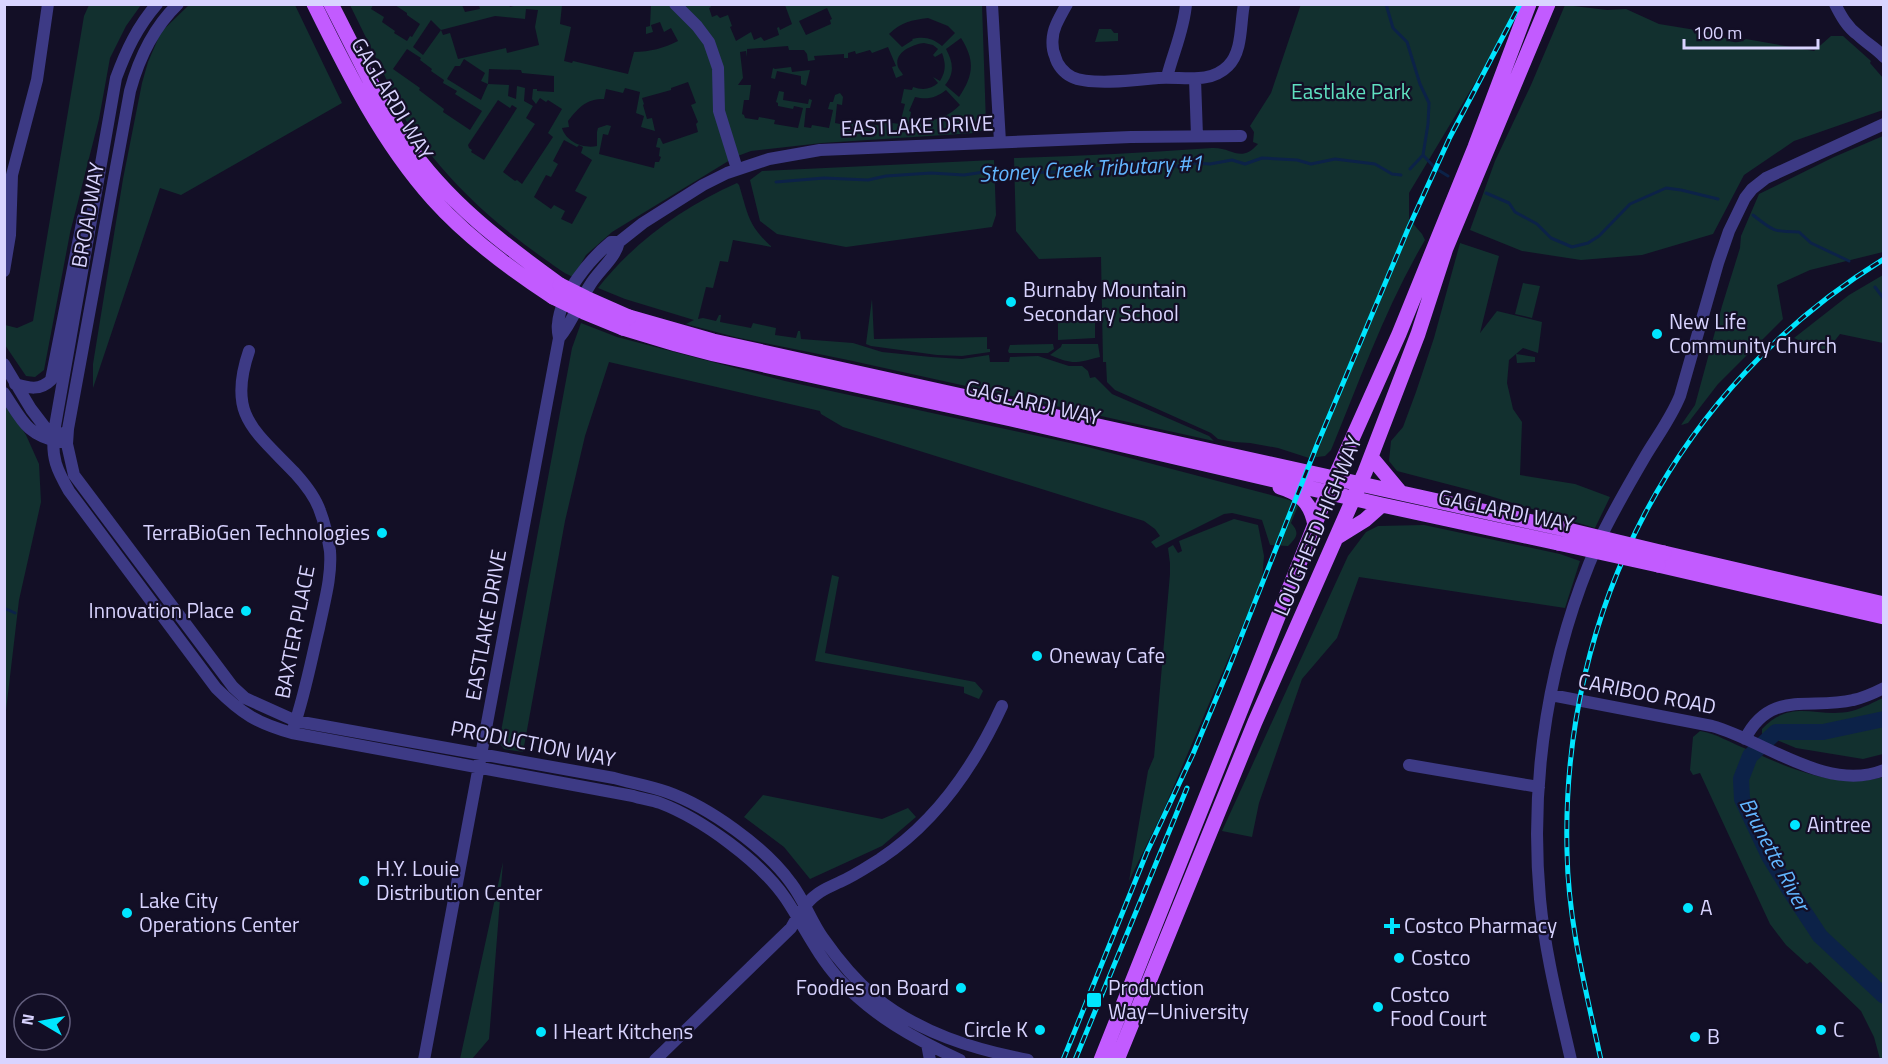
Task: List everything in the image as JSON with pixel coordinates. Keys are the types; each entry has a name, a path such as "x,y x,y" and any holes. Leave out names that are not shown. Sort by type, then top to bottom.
{"main road":[{"name":"GAGLARDI WAY","path":"314,4 361,96 414,176 456,222 524,278 557,291 586,298 626,322 676,344 714,354 1241,472 1331,486"},
{"name":"GAGLARDI WAY","path":"331,4 407,143 451,196 557,291"},
{"name":"LOUGHEED HIGHWAY","path":"1456,208 1529,4"},
{"name":"LOUGHEED HIGHWAY","path":"1101,1059 1331,486 1548,4"},
{"name":"LOUGHEED HIGHWAY","path":"1120,1058 1255,722 1371,457 1418,334 1441,245"},
{"name":"GAGLARDI WAY","path":"626,322 1356,492 1401,493 1561,536 1661,559 1884,604"},
{"path":"1371,457 1401,493"},
{"path":"1241,472 1257,480 1291,490 1308,504 1313,512 1315,525"},
{"name":"GAGLARDI WAY","path":"1356,492 1382,505 1561,536"},
{"path":"1336,538 1365,520 1382,505"},
{"name":"GAGLARDI WAY","path":"1661,559 1884,617"}],"street":[{"path":"4,271 10,235 12,175 38,80 48,4"},
{"name":"BROADWAY","path":"60,438 95,193 116,78 127,48 142,21 157,4"},
{"name":"BROADWAY","path":"60,438 130,91 150,39 178,4"},
{"path":"675,4 701,23 709,42 722,86 715,112 737,169"},
{"path":"992,4 1000,142"},
{"path":"1067,4 1055,26 1053,35 1053,49 1058,64 1069,75 1086,80 1130,81 1167,77 1195,79 1215,75 1229,65 1234,58 1244,4"},
{"path":"1167,77 1185,21 1186,4"},
{"path":"1835,4 1844,20 1856,34 1884,57"},
{"path":"1195,79 1197,136"},
{"path":"1571,1059 1550,965 1540,899 1537,842 1544,731 1569,623 1598,543 1630,484 1671,417 1680,396 1720,257 1729,231 1745,198 1766,178 1884,124"},
{"name":"EASTLAKE DRIVE","path":"424,1059 559,338 567,328 591,283 617,251 619,242 643,223 703,185 737,169 769,159 820,150 1000,142 1241,136"},
{"path":"15,384 38,388 51,380 81,224 85,208 95,193"},
{"name":"BAXTER PLACE","path":"249,351 243,370 240,394 244,414 254,429 311,492 320,508 330,553 325,599 302,704 292,733"},
{"path":"4,364 31,409 47,430 60,438"},
{"path":"4,393 28,429 41,438 60,438"},
{"name":"PRODUCTION WAY","path":"60,438 74,475 233,687 245,698 296,721 626,781 659,789 683,799 714,816 761,851 790,882 822,937 846,967 874,996 905,1018 929,1031 964,1044 1028,1059"},
{"name":"PRODUCTION WAY","path":"60,438 53,454 58,471 69,491 216,688 242,713 262,724 292,733 633,796 660,803 722,837 755,863 785,897 818,954 852,992 891,1024 955,1059"},
{"path":"1745,739 1752,725 1766,714 1782,706 1852,700 1884,688"},
{"name":"CARIBOO ROAD","path":"1551,695 1719,728 1782,757 1811,767 1845,774 1869,774 1884,770"},
{"path":"655,1059 791,928 797,916 817,894 881,859 935,812 969,769 1002,706"},
{"path":"1410,765 1539,787"},
{"path":"927,1044 930,1059"},
{"path":"955,1059 964,1044"}],"green space":[{"path":"521,4 562,5 560,24 571,27 564,61 628,74 634,52 657,49 678,41 671,28 664,32 660,22 651,25 653,32 646,34 646,27 650,26 651,5 710,5 712,17 717,15 720,18 728,15 736,41 751,32 754,40 761,37 764,41 779,35 777,28 779,27 780,30 792,24 785,5 982,5 986,124 983,130 975,133 822,143 751,151 735,157 612,232 586,255 573,277 546,260 499,224 457,184 426,149 405,119 350,5 373,5 371,9 384,17 382,22 407,41 420,24 395,5 462,5 465,12 480,9 479,5 509,5 510,7","holes":["827,8 832,19 831,24 806,35 799,21","526,9 538,10 535,27 539,45 507,53 506,48 458,59 450,33 443,35 441,30 495,16 525,19","928,18 948,26 955,33 942,46 932,39 920,38 912,39 902,47 889,34 902,24","431,20 441,30 423,55 413,47","961,38 969,53 971,68 968,82 959,97 945,85 952,72 946,49","924,43 933,45 938,49 933,55 935,57 942,53 945,64 940,81 933,77 938,83 932,87 904,89 901,103 905,104 900,124 884,122 883,126 852,122 850,126 835,123 837,104 842,105 843,97 840,93 835,95 833,102 830,102 828,109 833,110 829,128 812,125 811,128 804,127 806,108 810,108 812,100 809,99 808,104 783,100 784,92 779,91 776,102 778,106 803,108 798,128 774,124 775,120 759,117 758,120 745,118 742,114 744,100 749,100 751,85 738,85 743,78 740,52 746,51 747,57 747,49 788,46 789,50 804,50 808,61 815,60 814,56 844,54 844,58 848,58 848,53 855,51 856,54 870,50 872,53 888,47 896,66 892,67 896,78 903,75 897,62 905,50","407,49 421,58 420,60 432,69 431,71 444,80 443,83 457,91 455,94 482,111 470,130 443,112 444,109 419,90 420,88 393,69","464,59 485,73 481,81 488,84 481,100 447,79 455,66 460,66","489,69 521,70 522,73 554,76 554,92 533,89 532,99 536,104 540,98 546,102 548,100 562,109 548,133 553,137 522,184 503,172 535,124 526,118 533,106 524,101 525,88 517,86 516,99 508,96 509,85 488,84","688,82 696,103 691,105 698,122 696,124 698,132 663,144 658,138 656,147 660,148 659,156 661,157 659,162 655,162 654,168 599,154 603,134 608,135 611,126 598,128 597,146 592,147 571,141 564,133 562,128 569,127 568,121 583,105 592,100 604,99 606,89 623,93 625,88 640,92 636,113 644,116 641,127 655,131 652,118 647,119 642,98 671,90 671,88","946,90 960,105 949,114 937,119 910,118 911,112 909,111 915,97 935,97","498,100 510,108 512,105 517,108 484,160 471,152 468,145","564,140 577,147 579,145 583,147 581,153 592,160 575,191 587,197 572,224 561,219 565,211 554,205 551,209 534,197 546,175 551,177 558,164 553,161"]},
{"name":"Eastlake Park","path":"1301,4 1517,5 1479,76 1409,193 1409,219 1425,240 1386,317 1331,450 1325,456 1309,458 1278,448 1218,439 1211,433 1115,390 1107,382 1106,362 1103,362 1101,257 1039,259 1016,231 1014,158 1212,148 1241,154 1252,150 1258,144 1253,142 1254,132 1250,126 1271,93"},
{"path":"89,5 141,5 126,26 110,58 99,119 70,233 44,370 35,377 26,376 5,345 5,325 17,328 33,321 84,16"},
{"path":"189,5 295,5 342,103 181,195 160,188 93,388 93,364 123,179 142,83 161,32"},
{"path":"1565,5 1607,10 1626,9 1659,24 1720,34 1732,42 1746,39 1814,51 1831,36 1843,36 1871,61 1870,63 1883,78 1883,110 1794,141 1744,175 1713,234 1642,255 1581,260 1522,251 1470,230 1495,161"},
{"path":"1099,29 1111,29 1114,33 1118,33 1118,41 1095,42"},
{"path":"791,67 792,72 810,70 806,86 801,84 801,76 777,71 775,79 771,78 773,68"},
{"path":"1883,136 1883,252 1810,270 1777,285 1783,319 1718,384 1688,423 1681,425 1695,405 1740,248 1741,236 1759,194"},
{"path":"994,160 996,215 992,227 846,247 777,234 760,221 750,180 762,171"},
{"path":"737,183 753,226 772,247 733,240 728,262 720,261 713,288 706,287 698,319 716,321 721,315 720,322 751,328 753,323 776,328 775,335 796,338 800,331 801,339 853,343 882,352 962,359 989,355 990,362 1009,362 1010,357 1038,356 1069,366 1082,366 1088,371 1090,378 1095,377 1112,394 1209,436 1214,441 735,337 686,324 694,320 625,299 598,288 627,256 661,227 698,203"},
{"path":"1460,243 1499,256 1480,333 1497,311 1542,322 1538,353 1523,348 1509,360 1507,383 1513,409 1522,422 1520,475 1575,484 1610,497 1595,528 1470,490 1397,471 1389,461 1391,441 1403,427 1434,338"},
{"path":"1883,275 1883,343 1840,334 1825,353 1794,338 1849,295"},
{"path":"1523,283 1540,286 1532,318 1515,314"},
{"path":"872,299 874,339 987,337 987,349 990,349 990,352 962,356 937,355 866,344"},
{"path":"1095,321 1095,338 1058,340 1058,323"},
{"path":"581,323 617,337 785,381 1084,446 1286,499 1297,503 1298,506 1291,523 1296,530 1296,535 1288,546 1270,545 1262,520 1232,513 1224,514 1156,548 1151,542 1160,536 1144,521 843,427 821,414 820,411 609,362 585,436 565,521 523,752 504,749 500,744 500,737 572,348"},
{"path":"1053,344 1054,349 1048,353 1009,353 1008,351 1010,345"},
{"path":"1062,344 1098,344 1100,357 1075,362 1050,355"},
{"path":"1516,354 1535,357 1535,362 1517,363"},
{"path":"5,402 26,435 39,464 41,502 19,600 5,719"},
{"path":"1234,519 1258,525 1264,556 1262,580 1164,809 1129,881 1148,771 1154,757 1170,574 1168,548 1173,545 1178,553 1182,551 1179,541"},
{"path":"1424,525 1560,554 1580,561 1565,608 1359,577 1337,638 1302,679 1259,803 1252,837 1222,831 1348,556 1366,532 1378,526"},
{"path":"832,575 839,577 825,653 975,682 983,691 979,699 964,693 964,687 815,661"},
{"path":"1883,698 1883,754 1863,759 1796,748 1762,734 1762,729 1773,719 1794,711 1839,713 1864,707"},
{"path":"1700,731 1794,769 1829,779 1847,781 1883,777 1883,1059 1880,1059 1874,1037 1861,1011 1810,962 1807,964 1786,945 1770,924 1700,773 1693,775 1690,770 1693,737"},
{"path":"763,795 882,819 908,808 916,817 882,846 810,879 784,847 744,817"},
{"path":"503,862 489,1039 472,1059 460,1059"}],"waterway":[{"path":"1386,4 1393,28 1407,42 1420,84 1429,103 1423,155 1435,168 1448,176"},
{"name":"Stoney Creek Tributary #1","path":"1410,169 1423,155"},
{"name":"Stoney Creek Tributary #1","path":"776,182 824,178 868,180 886,176 931,173 964,175 984,172 1076,171 1111,167 1148,169 1232,160 1245,164 1262,158 1297,160 1311,164 1335,159 1375,164 1392,174 1401,175"},
{"path":"1486,193 1509,203 1515,212 1537,224 1551,238 1572,247 1588,243 1599,236 1630,204 1666,188 1718,199"},
{"path":"1753,215 1774,230 1799,232 1811,243 1849,261"},
{"path":"1875,287 1884,299"},
{"name":"Stoney Creek Tributary #1","path":"4,608 15,613"},
{"name":"Brunette River","path":"1884,719 1823,732 1776,732 1750,756 1741,779 1742,799 1769,856 1789,889 1820,936 1884,996"}],"railway":[{"path":"1063,1060 1147,852 1193,754 1228,670 1317,445 1408,229 1450,137 1520,4"},
{"path":"1601,1060 1574,930 1567,851 1570,762 1585,675 1610,591 1646,512 1691,439 1746,371 1811,311 1884,259"},
{"path":"1075,1060 1187,788"}],"place":[{"name":"Burnaby Mountain Secondary School","path":"1011,302"},
{"name":"New Life Community Church","path":"1657,334"},
{"name":"TerraBioGen Technologies","path":"382,533"},
{"name":"Innovation Place","path":"246,611"},
{"name":"Oneway Cafe","path":"1037,656"},
{"name":"Aintree","path":"1795,825"},
{"name":"H.Y. Louie Distribution Center","path":"364,881"},
{"name":"A","path":"1688,908"},
{"name":"Lake City Operations Center","path":"127,913"},
{"name":"Costco Pharmacy","path":"1392,926"},
{"name":"Costco","path":"1399,958"},
{"name":"Foodies on Board","path":"961,988"},
{"name":"Production Way–University","path":"1094,1000"},
{"name":"Costco Food Court","path":"1378,1007"},
{"name":"Circle K","path":"1040,1030"},
{"name":"C","path":"1821,1030"},
{"name":"I Heart Kitchens","path":"541,1032"},
{"name":"B","path":"1695,1037"}]}
